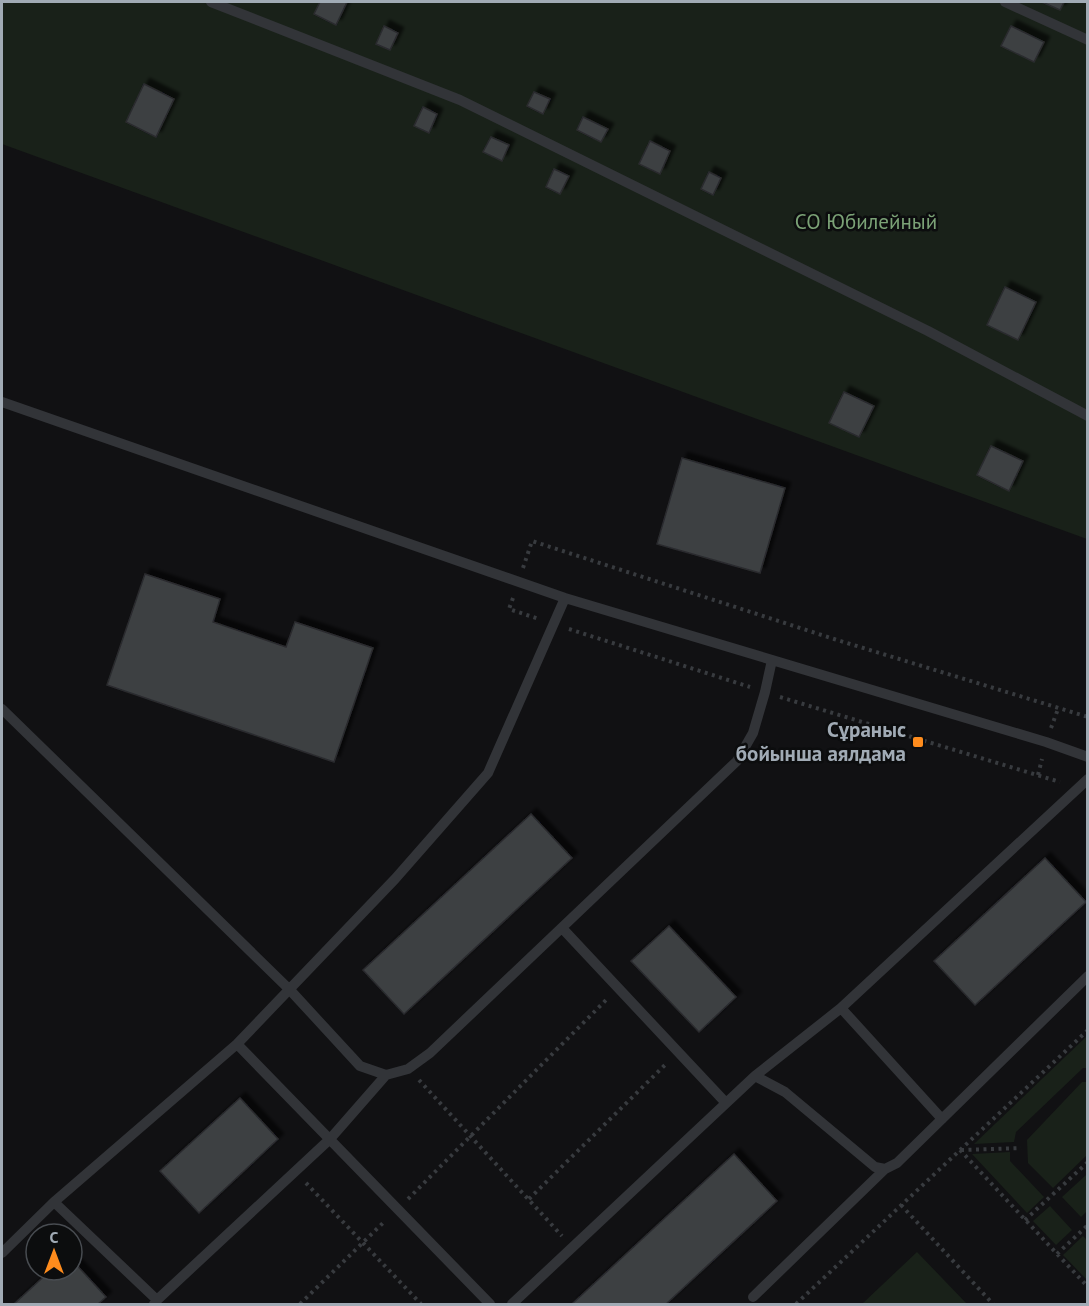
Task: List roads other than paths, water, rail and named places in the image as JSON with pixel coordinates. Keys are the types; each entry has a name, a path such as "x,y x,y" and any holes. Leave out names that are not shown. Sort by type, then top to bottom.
{"lane":[{"path":"211,2 460,100 928,331 1088,416"},
{"path":"1005,2 1088,40"},
{"path":"2,402 565,598 1046,742 1088,757"},
{"path":"2,1253 54,1202 237,1044 395,879 488,773 565,598"},
{"path":"54,1202 156,1302 330,1139 386,1075 408,1069 430,1053 736,761 753,733 772,660"},
{"path":"2,709 290,990 360,1066 386,1075"},
{"path":"512,1305 755,1076 841,1008 1088,779"},
{"path":"562,927 726,1103"},
{"path":"753,1297 885,1169 897,1163 1088,976"},
{"path":"841,1008 942,1119"},
{"path":"237,1044 490,1305"},
{"path":"755,1076 785,1092 875,1167 885,1169"}],"place":[{"name":"Сұраныс бойынша аялдама","path":"918,742"}],"park label":[{"name":"СО Юбилейный","path":"866,222"}]}
